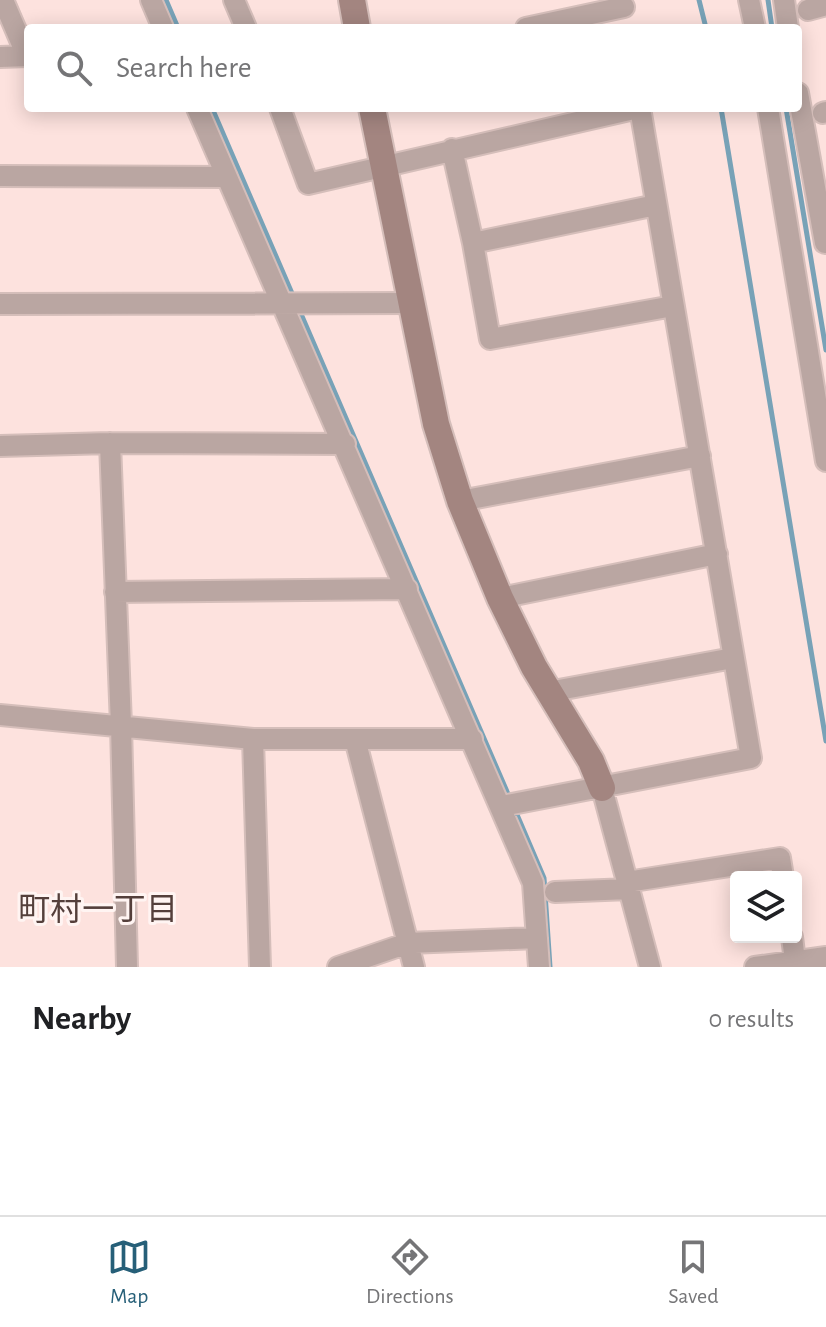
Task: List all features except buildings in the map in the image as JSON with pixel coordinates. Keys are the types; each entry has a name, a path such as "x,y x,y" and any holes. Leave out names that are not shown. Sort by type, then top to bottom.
{"street":[{"path":"3,0 24,47"},
{"path":"151,0 161,24"},
{"path":"234,0 244,24"},
{"path":"352,0 356,24"},
{"path":"749,0 754,24"},
{"path":"784,0 787,24"},
{"path":"542,24 624,3 627,24"},
{"path":"0,57 24,56"},
{"path":"199,112 533,883 539,967"},
{"path":"281,112 308,184 621,112"},
{"path":"373,112 436,424 460,501 500,598 548,692 591,761 602,788 650,967"},
{"path":"502,806 751,758 640,112"},
{"path":"769,112 826,461"},
{"path":"802,112 826,245"},
{"path":"452,149 490,339 673,306"},
{"path":"0,176 227,177"},
{"path":"473,243 656,205"},
{"path":"0,304 412,303"},
{"path":"110,443 127,967"},
{"path":"0,446 345,444"},
{"path":"460,501 700,456"},
{"path":"500,598 717,554"},
{"path":"115,592 407,589"},
{"path":"548,692 733,658"},
{"path":"0,715 253,739 472,739"},
{"path":"253,739 260,967"},
{"path":"355,739 414,967"},
{"path":"555,892 628,886 780,858 782,871"},
{"path":"338,967 408,943 537,938"},
{"path":"793,943 795,961"},
{"path":"755,967 826,957"}],"waterway":[{"path":"166,0 176,24"},
{"path":"699,0 705,24"},
{"path":"768,0 771,24"},
{"path":"214,112 294,298"},
{"path":"722,112 826,741"},
{"path":"787,112 826,350"},
{"path":"298,307 511,801"},
{"path":"515,810 544,878 550,967"}],"district":[{"name":"町村一丁目","path":"98,909"}]}
